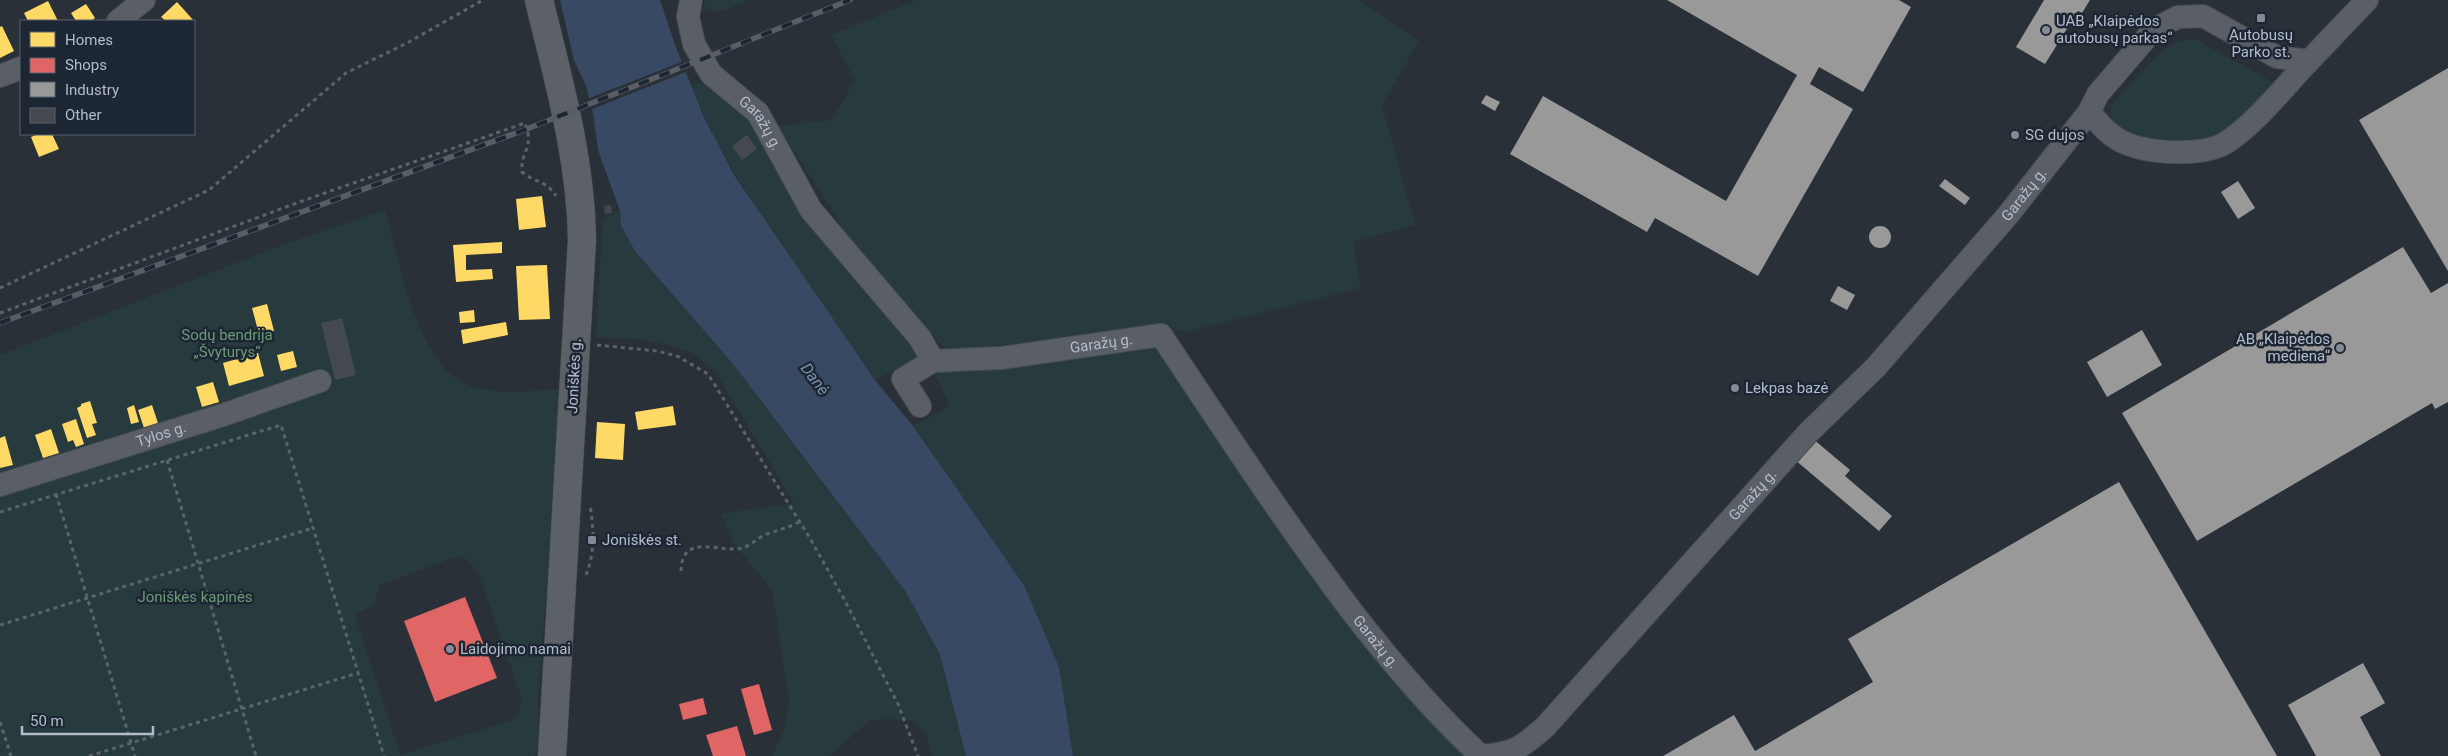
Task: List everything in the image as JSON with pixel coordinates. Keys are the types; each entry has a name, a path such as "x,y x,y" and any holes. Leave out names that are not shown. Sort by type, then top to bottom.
{"main road":[{"name":"Joniškės g.","path":"539,0 574,154 582,216 582,250 552,756"}],"street":[{"path":"119,20 144,0"},
{"name":"Garažų g.","path":"691,0 688,17 694,44 711,74 758,112 811,210 920,338 933,362 1000,358 1161,335 1296,537 1388,658 1450,728 1480,756 1507,753 1522,746 1545,727 1808,433 1876,367 2008,215 2089,112 2098,94 2153,30 2178,17 2203,16 2277,57 2309,62"},
{"path":"2089,112 2109,134 2123,143 2172,152 2214,148 2228,141 2249,123 2367,0"},
{"path":"0,76 20,68"},
{"path":"920,406 903,379 933,362"},
{"name":"Tylos g.","path":"0,485 223,415 320,381"}],"path":[{"path":"0,288 209,190 346,73 407,43 483,0"},
{"path":"0,313 305,200 524,123 529,134 528,150 521,163 522,172 528,177 545,182 558,199"},
{"path":"592,344 657,351 677,356 708,374 844,599 898,704 918,756"},
{"path":"0,512 281,425 384,756"},
{"path":"167,460 256,756"},
{"path":"56,494 135,756"},
{"path":"681,571 682,560 687,553 699,546 744,548 767,534 784,530 799,522"},
{"path":"0,625 313,528"},
{"path":"89,756 358,673"},
{"path":"0,722 11,756"}],"green space":[{"path":"705,0 749,0 719,12 704,8"},
{"path":"917,0 1359,0 1419,41 1382,105 1415,225 1354,242 1360,288 1185,332 1170,326 947,351 851,244 832,209 777,126 832,120 855,80 831,35"},
{"path":"2187,39 2197,40 2278,85 2219,141 2157,143 2140,139 2122,130 2112,117 2111,109 2115,100 2166,48"},
{"path":"690,83 707,83 731,106 746,113 765,149 837,258 922,357 875,380 750,199 708,123"},
{"path":"385,210 413,310 424,336 437,358 452,375 471,386 493,391 516,392 562,389 538,702 539,742 535,756 0,756 0,355 282,245","holes":["458,556 467,559 478,572 522,699 519,714 512,720 400,755 355,614 373,606 380,585"]},
{"path":"620,211 621,226 635,251 734,364 906,592 940,655 966,756 933,756 925,731 914,721 888,719 869,721 829,756 772,756 785,728 789,698 772,590 733,543 721,514 794,503 715,371 693,353 669,345 636,339 596,337 603,219"},
{"path":"1158,346 1471,756 1073,756 1059,667 1024,585 913,426 950,406 934,373"}],"water":[{"name":"Danė","path":"560,0 660,0 675,45 703,115 734,175 875,380 913,426 1024,585 1059,667 1073,756 966,756 940,655 906,592 734,365 635,251 621,226 620,211 598,150 593,113 586,86 574,60"}],"pier":[{"path":"684,61 688,71 590,110 587,99"}],"building: Homes":[{"path":"48,1 58,20 28,20 24,13"},
{"path":"177,2 193,20 165,20 161,17"},
{"path":"86,4 95,18 92,20 75,20 71,13"},
{"path":"2,26 14,51 0,58 0,27"},
{"path":"36,135 52,135 59,149 39,157 31,137"},
{"path":"542,196 546,227 519,230 516,199"},
{"path":"502,242 502,253 466,255 466,270 492,269 493,279 456,282 453,245"},
{"path":"547,265 550,319 519,320 516,266"},
{"path":"267,304 274,331 259,334 252,308"},
{"path":"474,310 475,322 460,323 459,312"},
{"path":"506,322 508,335 463,344 461,330"},
{"path":"293,351 297,367 281,371 277,355"},
{"path":"258,353 264,376 229,386 223,363"},
{"path":"213,382 219,402 202,407 196,387"},
{"path":"90,401 97,423 92,424 96,435 87,438 77,408 81,404"},
{"path":"134,405 139,422 131,424 127,408"},
{"path":"152,405 158,423 144,428 138,410"},
{"path":"673,406 676,425 638,430 635,412"},
{"path":"76,419 84,444 76,447 73,440 68,442 62,424"},
{"path":"597,422 625,424 623,460 595,458"},
{"path":"51,429 59,453 43,458 35,435"},
{"path":"5,436 13,465 0,468 0,438"}],"building: Shops":[{"name":"Laidojimo namai","path":"465,597 497,678 435,702 404,621"},
{"path":"759,684 772,730 754,735 741,689"},
{"path":"703,698 707,714 683,720 679,704"},
{"path":"737,726 746,756 713,756 706,735"}],"building: Industry":[{"path":"1667,0 1899,0 1911,7 1863,92 1819,67 1810,84 1853,109 1758,276 1655,218 1647,232 1510,154 1543,96 1726,201 1797,75"},
{"name":"UAB „Klaipėdos autobusų parkas“","path":"2044,0 2090,0 2082,13 2078,11 2045,64 2016,47"},
{"path":"2448,68 2448,271 2359,120"},
{"path":"1486,95 1500,102 1495,111 1481,103"},
{"path":"1945,179 1970,198 1965,205 1939,186"},
{"path":"2238,181 2255,208 2238,219 2221,192"},
{"path":"1880,226 1888,229 1891,237 1888,245 1880,248 1872,245 1869,237 1872,229"},
{"name":"AB „Klaipėdos mediena“","path":"2403,247 2431,293 2448,283 2448,402 2435,409 2432,403 2197,541 2122,413"},
{"path":"1838,286 1855,295 1847,310 1830,301"},
{"path":"2142,330 2162,365 2107,397 2087,362"},
{"path":"1812,438 1850,470 1845,476 1892,516 1879,531 1794,459"},
{"path":"2119,482 2277,756 1663,756 1734,715 1755,751 1873,682 1848,639"},
{"path":"2363,663 2385,703 2360,717 2381,756 2316,756 2288,705"}],"building: Other":[{"path":"747,135 757,149 742,160 732,146"},
{"path":"611,205 612,213 605,214 604,206"},
{"path":"342,318 356,375 335,380 321,323"}],"railway":[{"path":"0,323 527,129 850,0"}],"place":[{"name":"Autobusų Parko st.","path":"2261,18"},
{"name":"UAB „Klaipėdos autobusų parkas“","path":"2046,30"},
{"name":"SG dujos","path":"2015,135"},
{"name":"AB „Klaipėdos mediena“","path":"2340,348"},
{"name":"Lekpas bazė","path":"1735,388"},
{"name":"Joniškės st.","path":"592,540"},
{"name":"Laidojimo namai","path":"450,649"}],"park label":[{"name":"Sodų bendrija „Švyturys“","path":"227,344"},
{"name":"Joniškės kapinės","path":"195,597"}]}
